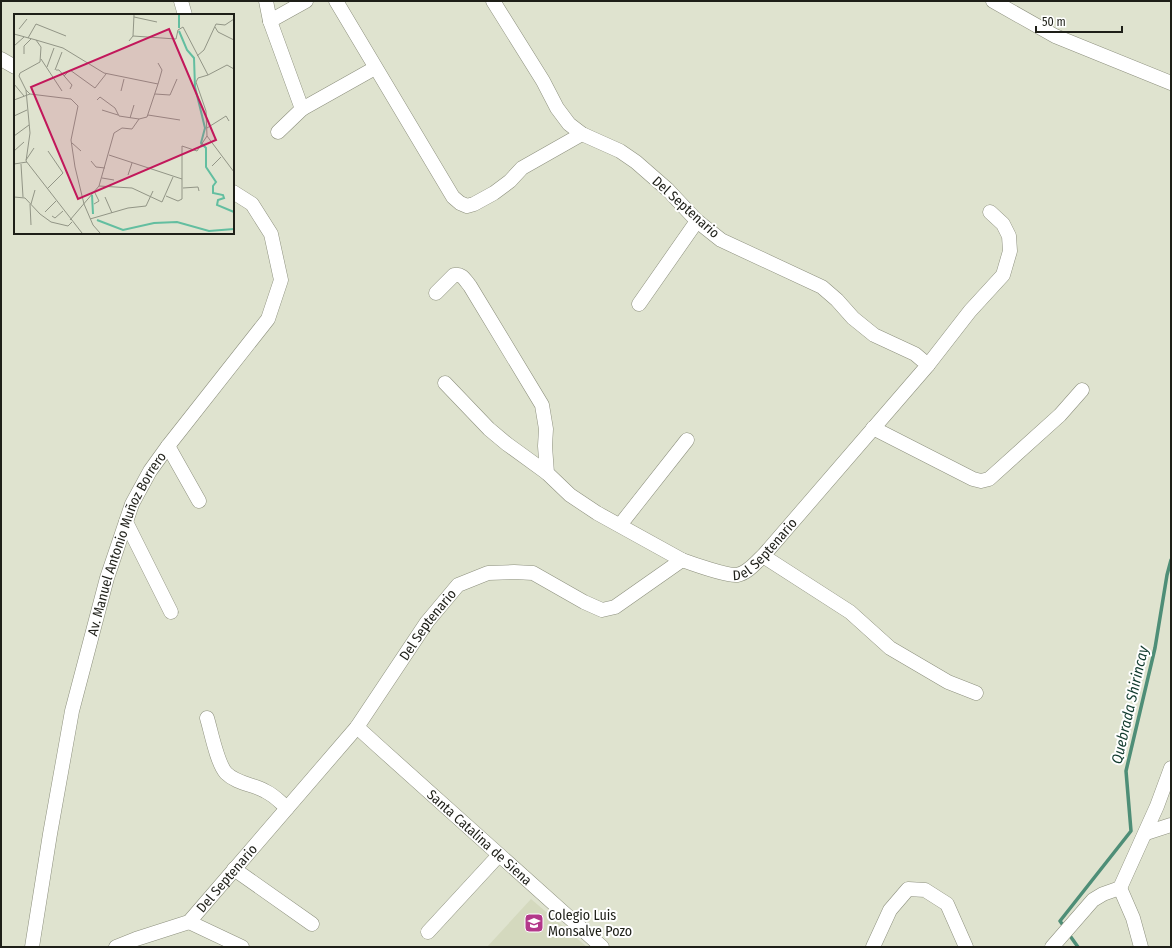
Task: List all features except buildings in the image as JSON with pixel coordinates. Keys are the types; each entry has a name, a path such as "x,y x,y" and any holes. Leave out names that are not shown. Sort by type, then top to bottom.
{"street":[{"path":"181,1 185,14"},
{"path":"266,1 270,21 302,109"},
{"path":"270,21 306,1"},
{"path":"336,1 453,197 460,203 467,206 474,204 494,193 510,181 522,168 582,134"},
{"name":"Del Septenario","path":"116,947 137,943 188,922 357,727 427,622 458,585 488,573 533,573 584,602 602,610 615,607 682,560 737,575 748,570 763,556 928,365 915,354 874,335 853,318 837,300 822,287 721,240 698,221 668,190 636,162 620,151 582,134 569,124 557,108 543,81 493,1"},
{"path":"993,1 1055,36 1171,83"},
{"path":"1,59 14,66"},
{"path":"278,132 302,109 375,68"},
{"name":"Av. Manuel Antonio Muñoz Borrero","path":"32,947 72,710 107,578 132,504 150,471 168,446 268,319 281,280 271,234 252,204 234,193"},
{"path":"928,365 970,311 1002,275 1010,251 1009,236 1003,224 990,212"},
{"path":"639,304 698,221"},
{"path":"436,293 454,275 458,274 462,276 470,286 542,405 546,429 545,446 547,473"},
{"path":"445,383 489,429 547,473 570,495 682,560"},
{"path":"873,428 973,479 981,481 989,479 1036,437 1060,415 1082,390"},
{"path":"620,525 687,440"},
{"path":"168,446 199,501"},
{"path":"126,522 171,612"},
{"path":"763,556 850,612 890,648 948,682 976,693"},
{"path":"207,718 218,756 225,772 233,779 264,790 275,797 287,808"},
{"name":"Santa Catalina de Siena","path":"357,727 602,947"},
{"path":"1052,947 1093,900 1103,894 1120,888 1146,833 1171,768"},
{"path":"1146,833 1171,825"},
{"path":"428,932 499,854"},
{"path":"234,869 312,924"},
{"path":"1120,888 1133,918 1141,947"},
{"path":"873,947 890,910 908,890 925,890 947,904 966,947"},
{"path":"188,922 242,947"}],"shaded area":[{"name":"Colegio Luis Monsalve Pozo","path":"531,899 587,947 487,947"}],"waterway":[{"name":"Quebrada Shirincay","path":"1065,928 1060,921 1131,831 1126,771 1155,648 1167,575 1171,560"},
{"name":"Quebrada Shirincay","path":"1068,933 1078,947"}],"place":[{"name":"Colegio Luis Monsalve Pozo","path":"534,923"}]}
